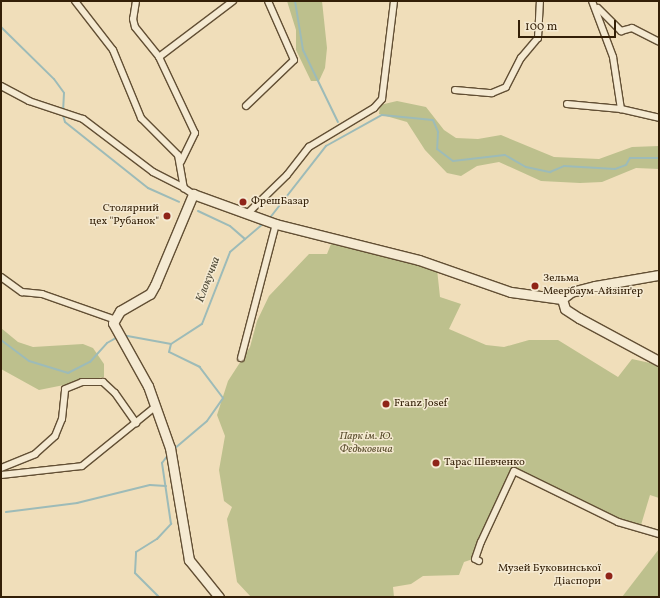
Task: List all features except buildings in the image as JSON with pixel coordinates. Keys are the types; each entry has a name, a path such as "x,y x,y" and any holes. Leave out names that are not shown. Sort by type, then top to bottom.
{"street":[{"path":"75,1 113,50 141,118 181,162"},
{"path":"136,1 133,19 135,27 159,57 195,133 181,162 184,188"},
{"path":"159,57 233,1"},
{"path":"246,106 294,60 268,1"},
{"path":"248,213 287,175 309,147 374,108 382,99 394,1"},
{"path":"456,90 492,93 506,87 521,58 538,38 540,1"},
{"path":"592,1 621,32 632,28 659,42"},
{"path":"592,1 613,57 621,109"},
{"path":"1,86 29,101 70,113 83,119 153,172 193,194 276,224 419,260 511,292 562,299 576,291 659,275"},
{"path":"567,104 621,109 659,118"},
{"path":"113,319 150,294 193,194"},
{"path":"241,358 276,224"},
{"path":"1,278 22,292 42,294 113,319"},
{"path":"562,299 566,309 579,318 659,361"},
{"path":"113,319 119,337 156,406 171,452 189,560 220,597"},
{"path":"1,468 34,454 55,436 62,419 65,389 82,382 103,382 115,393 136,423"},
{"path":"1,475 74,470 95,458 156,406"},
{"path":"479,561 475,559 481,542 514,471 618,522 659,534"}],"green space":[{"path":"287,1 322,1 327,48 325,68 319,81 311,81 296,50 296,30"},
{"path":"397,101 426,107 444,130 456,138 478,139 501,135 554,157 599,159 632,147 659,146 659,169 636,168 602,182 580,183 541,181 499,162 477,166 461,176 447,173 425,150 407,122 379,114 380,105"},
{"name":"Парк ім. Ю. Федьковича","path":"331,244 437,269 440,297 461,304 449,329 486,345 504,347 529,340 558,340 618,377 632,359 659,365 659,498 650,495 641,525 619,520 512,469 473,559 464,562 459,575 423,576 411,584 393,587 394,597 251,597 237,582 227,519 232,507 224,501 219,470 225,436 217,415 228,381 250,347 257,321 269,296 309,254 327,254"},
{"path":"1,328 18,342 33,347 83,344 93,348 104,364 104,377 39,390 1,369"},
{"path":"659,549 659,597 622,597"}],"waterway":[{"path":"295,1 303,50 338,122"},
{"path":"1,27 54,79 64,93 63,110"},
{"path":"63,115 65,122 148,188 179,202"},
{"name":"Клокучка","path":"269,219 326,146 382,115 433,120 438,132 437,149 453,161 505,155 526,167 550,172 564,166 615,169 626,165 630,158 659,158"},
{"path":"198,211 230,226 245,239"},
{"name":"Клокучка","path":"174,449 207,421 223,398 200,367 169,352 171,344 202,324 230,252 264,223"},
{"path":"122,335 171,344"},
{"path":"1,340 29,361 68,373 90,362 107,343 118,337"},
{"name":"Клокучка","path":"159,597 135,573 136,552 157,539 171,524 162,463 168,455"},
{"path":"6,512 77,503 150,485 166,486"}],"place":[{"name":"ФрешБазар","path":"243,202"},
{"name":"Столярний цех \"Рубанок\"","path":"167,216"},
{"name":"Зельма Меербаум-Айзінґер","path":"535,286"},
{"name":"Franz Josef","path":"386,404"},
{"name":"Тарас Шевченко","path":"436,463"},
{"name":"Музей Буковинської Діаспори","path":"609,576"}]}
